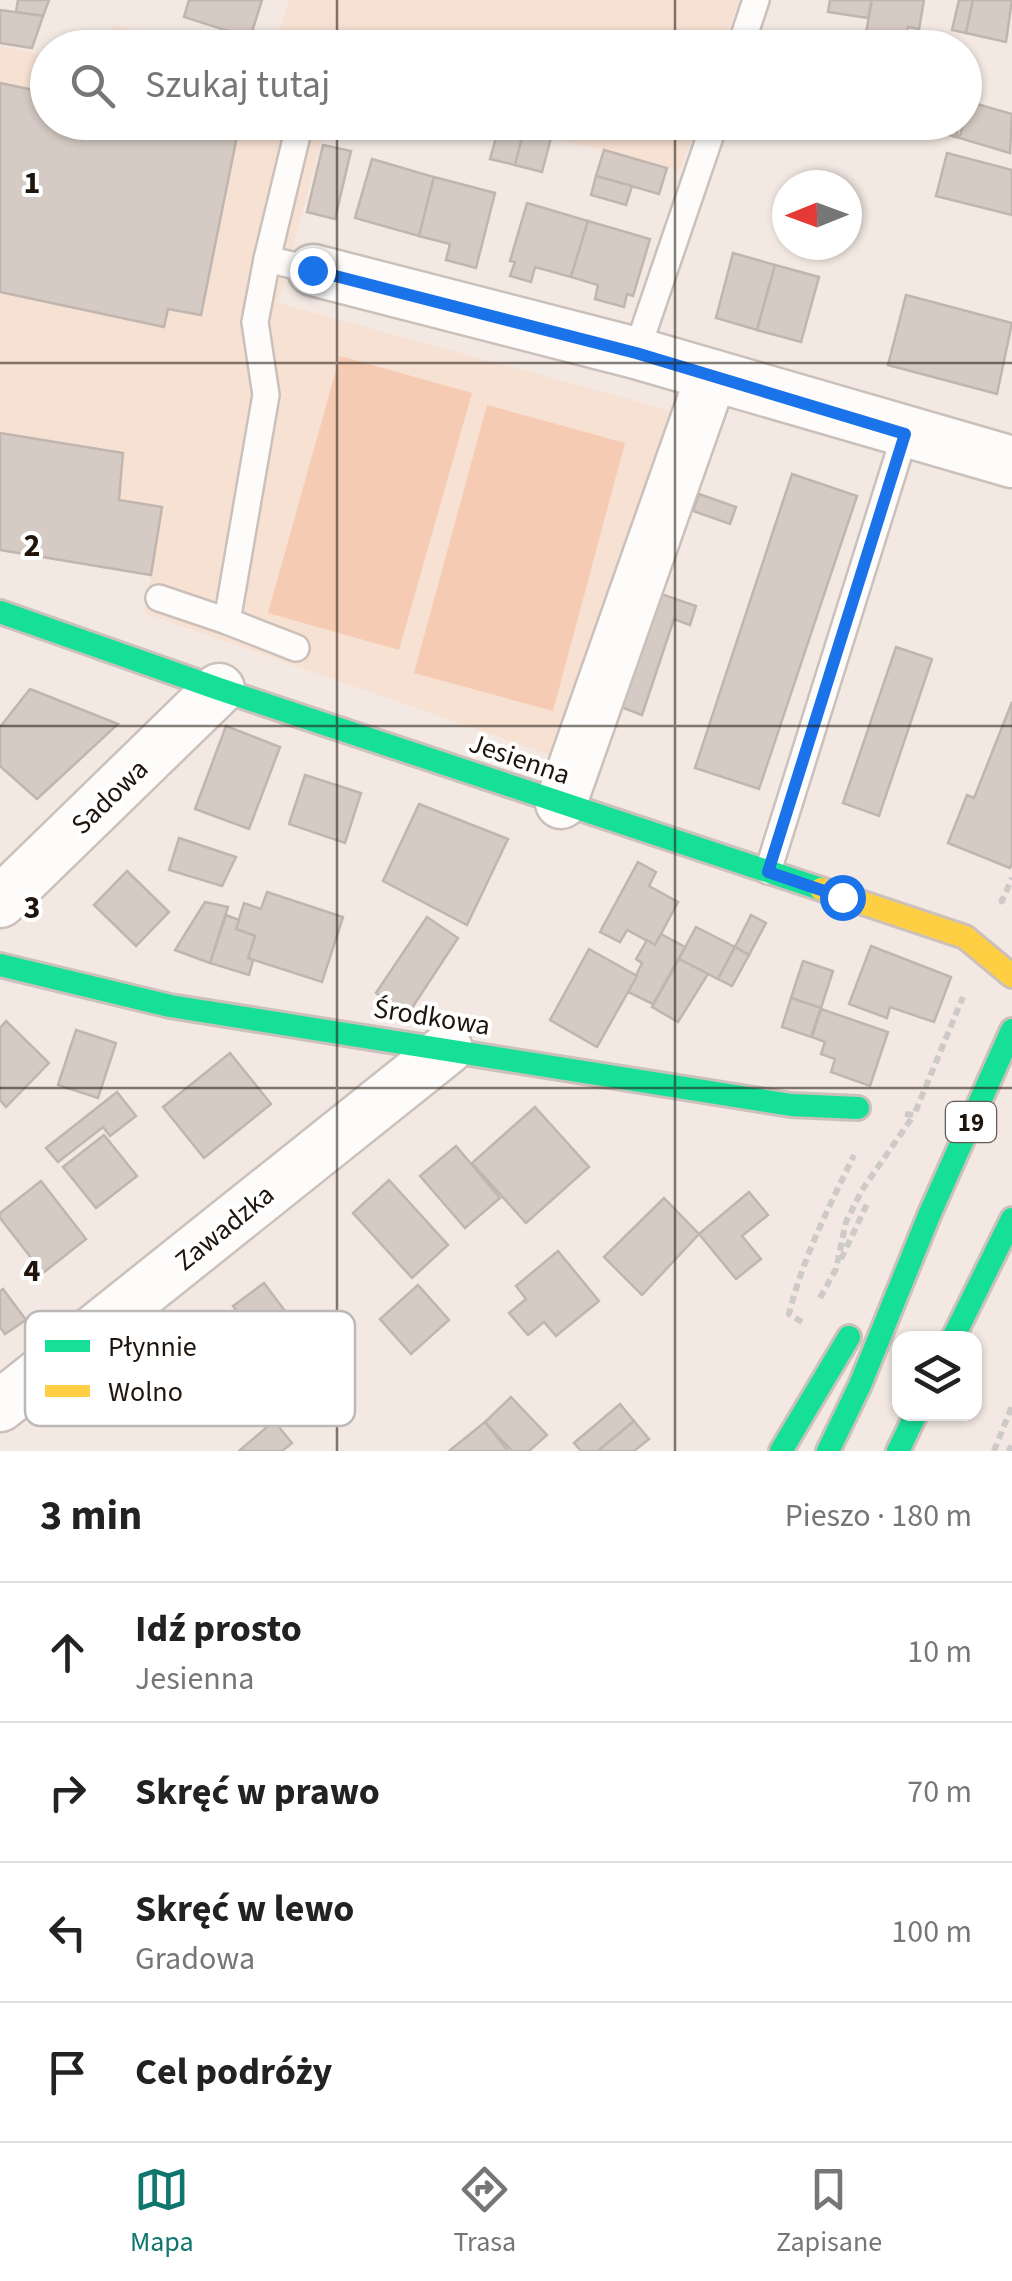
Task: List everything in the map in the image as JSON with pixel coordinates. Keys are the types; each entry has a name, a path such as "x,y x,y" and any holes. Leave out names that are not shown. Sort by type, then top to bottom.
{"main road":[{"name":"Jesienna","path":"0,612 219,689 965,936 1012,976"},
{"name":"Środkowa","path":"0,966 170,1006 790,1105 858,1108"},
{"name":"19","path":"828,1451 1012,1030"},
{"path":"780,1451 930,1213"},
{"path":"956,1331 1012,1220"},
{"path":"898,1451 913,1421"},
{"path":"911,1451 922,1421"}],"street":[{"path":"290,264 636,353 1012,462"},
{"path":"561,803 712,376"},
{"name":"Sadowa","path":"0,902 219,689"},
{"name":"Zawadzka","path":"119,1311 447,1049"},
{"name":"Zawadzka","path":"0,1406 25,1386"}],"lane":[{"path":"746,30 756,0"},
{"path":"227,621 266,395 255,322 290,264 297,140"},
{"path":"636,353 708,140"},
{"path":"768,872 905,434"},
{"path":"159,598 296,648"}],"path":[{"path":"836,1268 846,1222 862,1190 914,1115"},
{"path":"806,1324 789,1314 792,1301 813,1237 860,1144"},
{"path":"797,1337 868,1202"},
{"path":"994,1451 1012,1406"}],"shaded area":[{"path":"289,0 739,0 728,30 280,30"},
{"path":"0,46 30,52 30,140 321,140 278,303 679,413 556,757 145,613 151,575 0,550"},
{"path":"561,140 691,140 680,170"},
{"path":"340,356 472,393 399,650 268,613"},
{"path":"487,405 625,443 553,711 414,673"}],"building":[{"path":"18,0 49,0 43,16 16,12"},
{"path":"189,0 262,0 253,30 225,30 184,17"},
{"path":"830,0 872,0 868,18 828,12"},
{"path":"872,0 924,0 919,29 867,30"},
{"path":"959,0 973,0 967,30 952,30"},
{"path":"973,0 1012,0 1006,42 982,37 982,30 967,30"},
{"path":"0,10 43,16 38,30 30,30 30,48 0,43"},
{"path":"0,83 30,89 30,140 236,140 201,315 168,309 164,327 0,292"},
{"path":"982,106 1012,114 1010,153 966,140 982,140"},
{"path":"495,140 522,140 515,165 490,159"},
{"path":"522,140 550,140 542,172 515,165"},
{"path":"323,145 351,151 335,219 307,212"},
{"path":"604,150 667,168 659,194 596,176"},
{"path":"947,153 1012,170 1012,215 936,196"},
{"path":"372,159 434,177 419,236 355,218"},
{"path":"596,176 632,186 626,205 591,195"},
{"path":"434,177 495,193 476,268 446,260 450,244 419,236"},
{"path":"527,203 588,221 571,277 535,267 531,282 510,276 515,262 510,261"},
{"path":"588,221 650,239 633,296 627,294 624,307 595,299 598,285 571,277"},
{"path":"733,253 775,265 757,330 716,318"},
{"path":"775,265 819,277 801,342 757,330"},
{"path":"906,295 1012,323 997,394 888,365"},
{"path":"0,433 123,453 119,500 162,507 151,575 0,550"},
{"path":"792,474 857,496 759,789 695,768"},
{"path":"699,494 736,507 730,524 693,511"},
{"path":"661,594 696,606 690,625 674,619 642,715 621,707"},
{"path":"896,647 932,659 879,816 843,803"},
{"path":"30,689 118,724 37,799 0,766 0,727"},
{"path":"1012,702 1010,868 948,843 967,795 974,798"},
{"path":"226,726 280,747 249,829 195,809"},
{"path":"305,775 361,793 345,843 289,824"},
{"path":"419,804 508,839 467,925 383,881"},
{"path":"179,838 236,857 222,886 169,870"},
{"path":"638,862 656,872 649,886 678,902 655,945 627,930 620,942 600,932"},
{"path":"127,871 169,912 136,946 94,905"},
{"path":"267,892 343,917 322,982 248,958 255,936 236,929 244,903 261,909"},
{"path":"205,902 228,907 210,963 175,950"},
{"path":"226,915 239,920 236,929 255,936 248,958 253,960 249,975 210,963"},
{"path":"751,915 766,923 749,955 735,947"},
{"path":"427,917 458,938 408,1014 376,993"},
{"path":"696,927 735,947 718,979 679,959"},
{"path":"661,934 685,947 653,1004 628,992 642,963 636,959 647,940 655,945"},
{"path":"871,946 951,977 934,1022 890,1007 887,1018 849,1004"},
{"path":"735,947 749,955 732,986 718,979"},
{"path":"589,949 637,976 597,1047 550,1020"},
{"path":"679,959 708,974 678,1022 652,1007"},
{"path":"803,961 833,971 821,1008 791,998"},
{"path":"791,998 821,1008 811,1037 782,1027"},
{"path":"821,1009 888,1032 870,1086 831,1072 835,1059 821,1054 825,1042 812,1037"},
{"path":"6,1021 49,1063 6,1107 0,1100 0,1028"},
{"path":"76,1030 116,1043 98,1098 58,1085"},
{"path":"230,1053 271,1104 204,1158 163,1107"},
{"path":"117,1092 136,1116 110,1136 103,1127 58,1162 46,1148"},
{"path":"535,1107 589,1167 526,1223 472,1163"},
{"path":"104,1135 137,1176 96,1208 63,1167"},
{"path":"456,1146 500,1198 465,1228 420,1176"},
{"path":"389,1180 448,1245 412,1278 353,1213"},
{"path":"41,1181 86,1239 43,1273 0,1218 0,1213"},
{"path":"749,1192 768,1215 742,1236 761,1259 736,1279 699,1234"},
{"path":"664,1198 699,1234 642,1295 604,1257"},
{"path":"558,1251 599,1301 556,1336 544,1322 528,1335 509,1313 526,1299 516,1286"},
{"path":"264,1283 285,1311 237,1311 233,1306"},
{"path":"418,1285 449,1320 411,1354 380,1319"},
{"path":"3,1289 25,1319 5,1334 0,1327"},
{"path":"511,1397 547,1435 529,1451 512,1451 485,1422"},
{"path":"620,1404 634,1421 598,1451 581,1451 574,1443"},
{"path":"634,1421 649,1439 634,1451 598,1451"},
{"path":"485,1422 508,1451 449,1451"},
{"path":"268,1426 278,1426 292,1443 282,1451 239,1451"}],"traffic: fast":[{"path":"0,612 821,889"},
{"path":"0,965 170,1006 791,1105 858,1108"},
{"path":"828,1451 1012,1030"},
{"path":"956,1331 1012,1219"},
{"path":"781,1451 849,1337"},
{"path":"898,1451 913,1421"}],"traffic: slow":[{"path":"821,889 965,937 1012,976"}],"route":[{"path":"312,270 636,353 905,434 768,872 842,897"}]}
